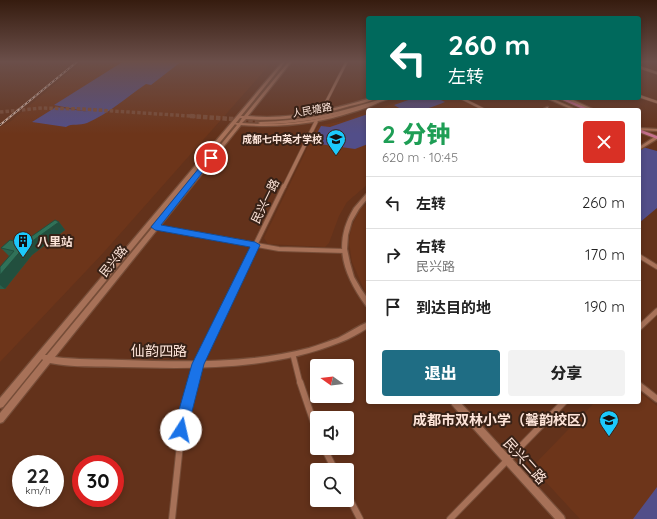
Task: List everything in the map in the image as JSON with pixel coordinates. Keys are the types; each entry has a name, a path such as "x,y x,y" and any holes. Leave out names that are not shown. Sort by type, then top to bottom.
{"main road":[{"name":"人民塘路","path":"260,122 291,122 316,119 374,100"},
{"path":"553,100 571,108"},
{"path":"558,100 577,108"},
{"path":"565,100 584,108"},
{"path":"571,100 589,108"},
{"path":"641,131 656,139"},
{"path":"641,135 656,139"}],"street":[{"path":"241,117 266,85"},
{"path":"241,117 269,85"},
{"path":"320,114 334,85"},
{"path":"641,97 657,102"},
{"path":"236,123 260,122 320,114 373,100"},
{"path":"241,117 278,125 316,122 343,115 375,100"},
{"path":"465,100 481,108"},
{"name":"民兴路","path":"0,404 148,225 241,117"},
{"name":"民兴一路","path":"172,519 183,417 198,364 316,122"},
{"name":"民兴路","path":"0,419 155,227 236,123"},
{"path":"641,130 657,130"},
{"path":"641,148 656,139"},
{"path":"366,197 360,203 349,221 344,237 346,262 350,273 366,301"},
{"path":"148,225 280,249 345,251"},
{"path":"641,257 657,267"},
{"path":"641,326 657,310"},
{"name":"仙韵四路","path":"39,357 48,359 137,364 242,363 293,355 354,334 366,326"},
{"path":"293,355 301,388 310,413"},
{"path":"641,387 657,399"},
{"name":"民兴二路","path":"457,404 561,519"},
{"path":"450,519 562,404"},
{"path":"354,507 360,519"}],"shaded area":[{"path":"53,85 252,85 104,252 0,362 0,127 11,121"},
{"path":"85,85 144,85 110,110 87,123 66,127 32,122 56,107 89,112 54,105"},
{"path":"403,100 463,100 477,108 381,108"},
{"path":"408,100 441,100 445,102 428,108 400,108 394,105"},
{"name":"成都七中英才学校","path":"366,113 366,186 347,202 339,216 329,243 325,247 268,244 264,238 317,128 322,125 344,121"},
{"path":"366,115 366,145 355,149 312,143 321,126 330,127"},
{"path":"641,147 657,151 657,208 641,221"},
{"path":"366,204 366,294 352,262 349,242 351,228 360,209"},
{"name":"成都市双林小学（馨韵校区）","path":"641,394 657,406 657,519 580,519 532,467 593,404 641,404"},
{"path":"657,487 657,519 633,519"}],"building":[{"path":"55,220 59,222 24,247 0,275 0,267 14,251 1,248 10,240 22,243"}],"tunnel":[{"path":"0,112 42,108 194,116"},
{"path":"194,116 205,117"},
{"path":"194,116 260,121"}],"railway":[{"path":"0,125 48,85"}],"place":[{"name":"成都七中英才学校","path":"336,156"},
{"name":"八里站","path":"23,258"},
{"name":"成都市双林小学（馨韵校区）","path":"609,437"}],"route":[{"path":"181,430 183,417 198,364 209,338 255,245 155,227 211,158"}]}
